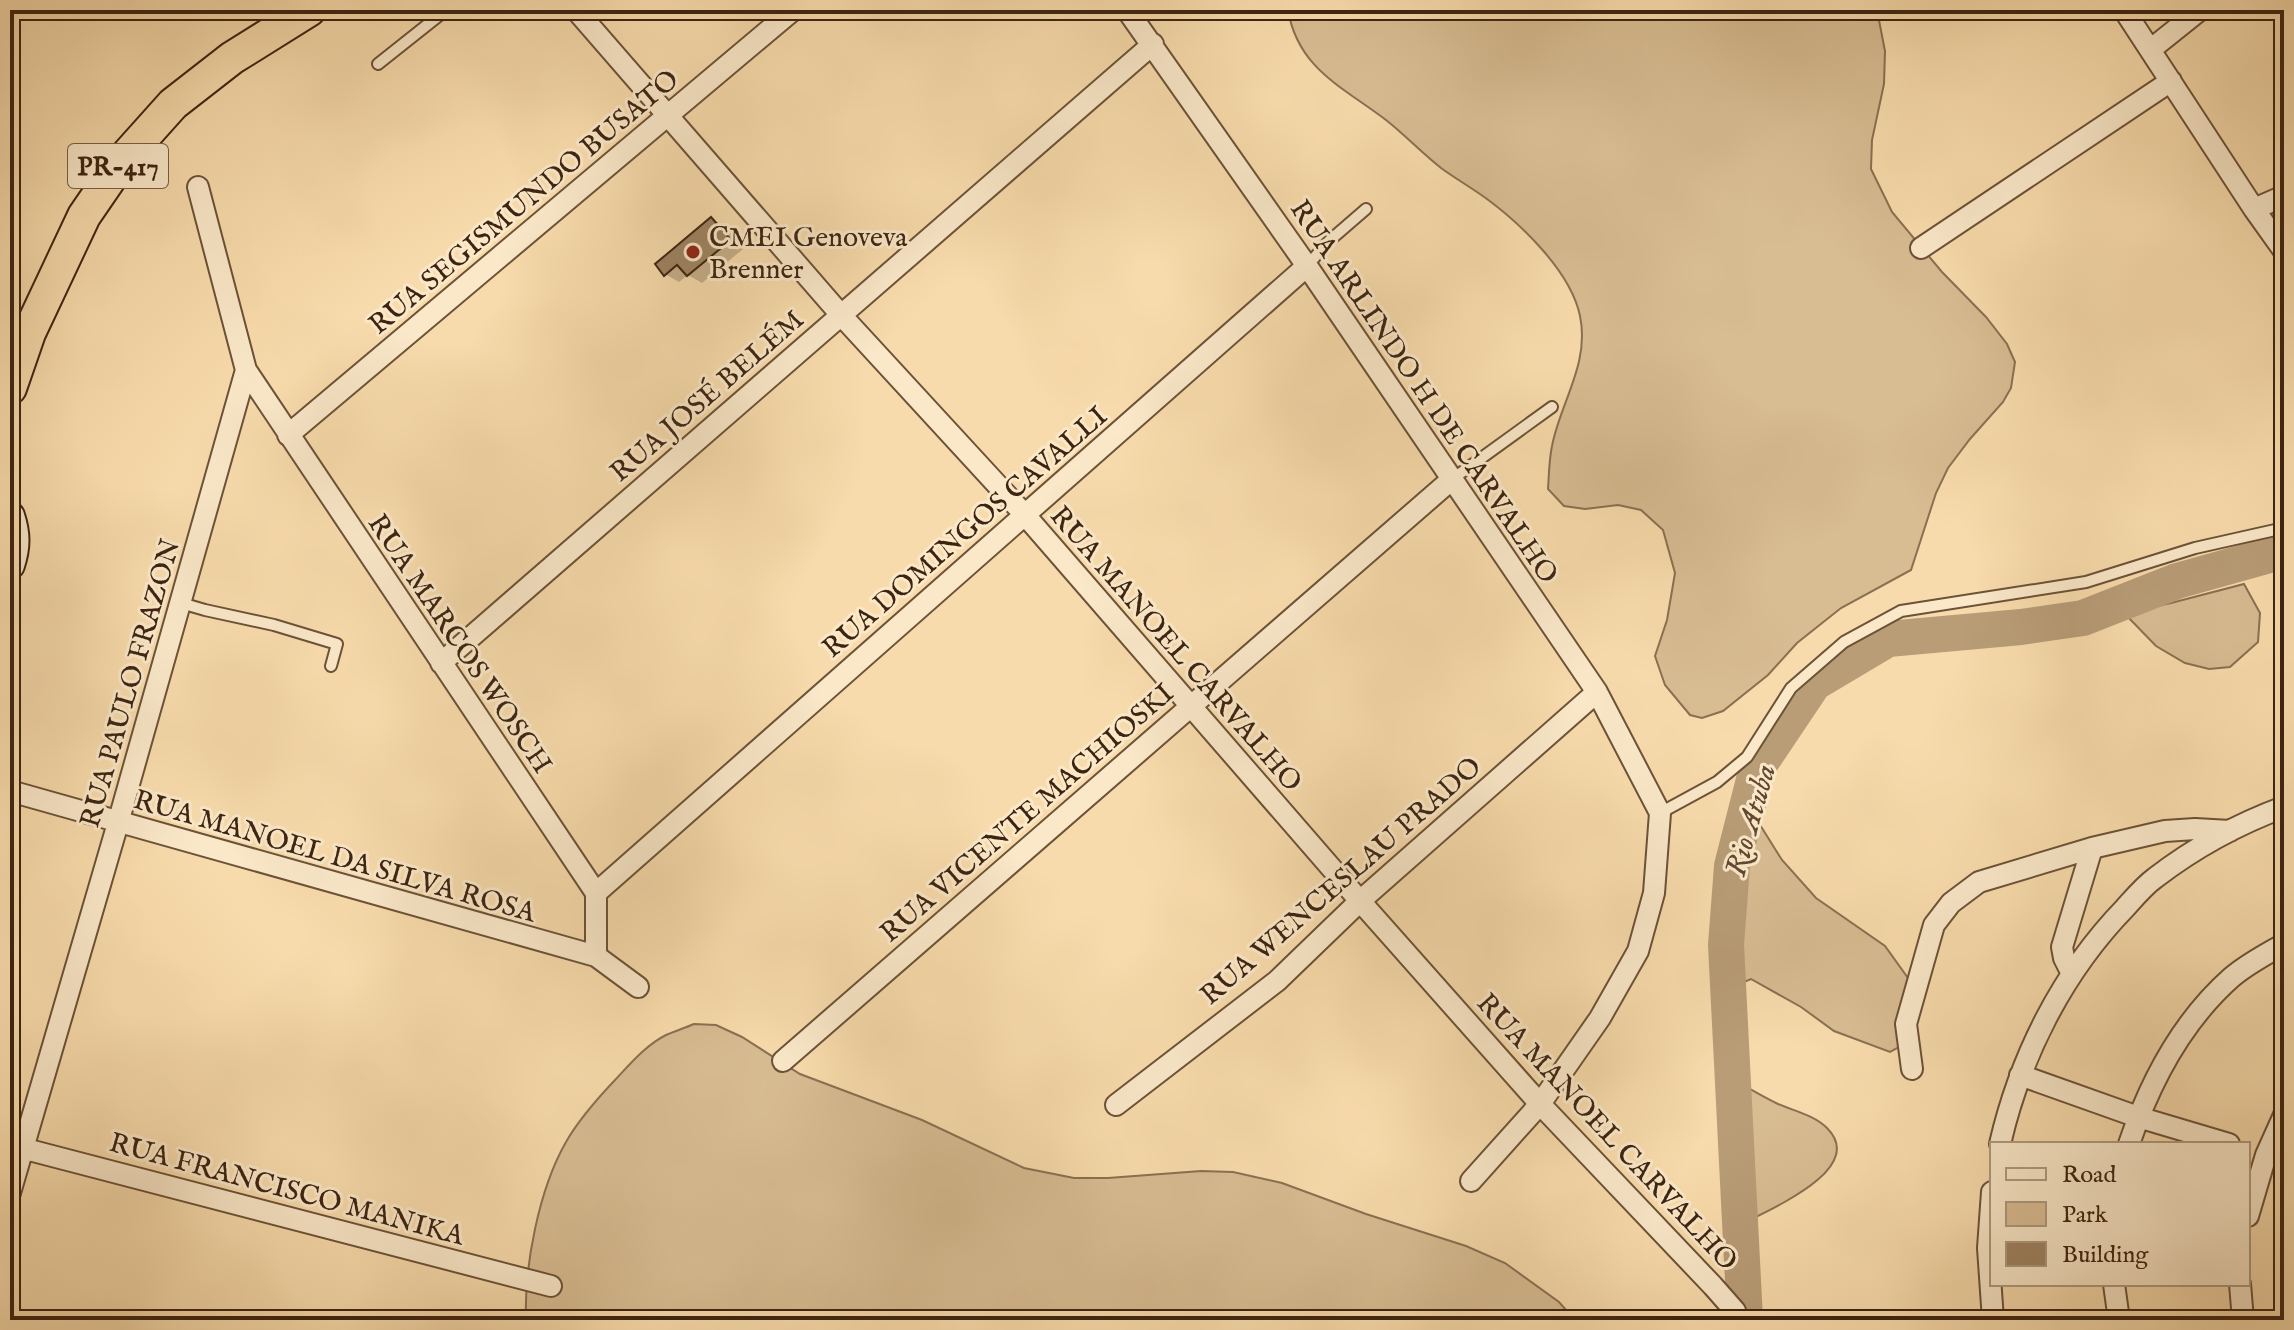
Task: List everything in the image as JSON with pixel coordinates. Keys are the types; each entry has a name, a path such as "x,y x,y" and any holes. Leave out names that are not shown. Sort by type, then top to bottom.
{"highway":[{"name":"PR-417","path":"10,388 29,333 84,216 121,162 173,104 232,58 309,10"}],"main road":[{"path":"10,516 15,530 15,549 10,565"}],"street":[{"name":"RUA MANOEL CARVALHO","path":"576,10 841,315 1025,515 1540,1104 1713,1286 1735,1311 1738,1320"},
{"name":"RUA SEGISMUNDO BUSATO","path":"288,435 793,10"},
{"name":"RUA ARLINDO H DE CARVALHO","path":"1127,10 1307,266 1597,692 1660,813"},
{"path":"2124,10 2284,251"},
{"path":"2150,50 2200,10"},
{"name":"RUA JOSÉ BELÉM","path":"441,663 1153,44"},
{"path":"1921,248 2171,81"},
{"path":"198,187 246,370"},
{"path":"2254,209 2284,196"},
{"name":"RUA DOMINGOS CAVALLI","path":"596,893 1307,266"},
{"name":"RUA MARCOS WOSCH","path":"246,370 596,893"},
{"name":"RUA PAULO FRAZON","path":"10,1193 16,1146 118,823 246,370"},
{"name":"RUA VICENTE MACHIOSKI","path":"783,1061 1451,480"},
{"name":"RUA WENCESLAU PRADO","path":"1116,1105 1277,981 1360,901 1597,692"},
{"name":"RUA MANOEL DA SILVA ROSA","path":"10,791 596,956 638,987"},
{"path":"2000,1142 2020,1075 2039,1030 2072,974 2116,917 2152,879 2230,831 2284,807"},
{"path":"1471,1181 1540,1104 1600,1018 1638,951 1654,893 1660,813"},
{"path":"1912,1069 1906,1024 1934,925 1964,892 1979,882 2092,848 2165,831 2230,831"},
{"path":"2072,974 2062,947 2092,848"},
{"path":"596,893 596,956"},
{"path":"2130,1142 2152,1086 2187,1027 2233,976 2284,944"},
{"path":"2020,1075 2138,1117 2222,1142"},
{"path":"2250,1202 2257,1152 2284,1115"},
{"name":"RUA FRANCISCO MANIKA","path":"16,1146 551,1286"},
{"path":"1990,1220 1990,1277"},
{"path":"1991,1286 1993,1320"},
{"path":"2114,1286 2119,1320"},
{"path":"2240,1286 2243,1320"}],"lane":[{"path":"378,64 446,10"},
{"name":"RUA DOMINGOS CAVALLI","path":"1307,266 1329,241 1366,209"},
{"path":"1451,480 1552,407"},
{"path":"1660,813 1717,782 1747,757 1791,688 1844,642 1901,611 2086,582 2195,548 2284,528"},
{"path":"181,603 337,644 331,666"}],"green space":[{"path":"1288,10 1877,10 1885,51 1884,84 1872,140 1871,169 1892,212 1942,272 1986,317 2007,344 2015,362 2011,388 2003,402 1948,468 1936,493 1911,570 1841,608 1797,643 1768,675 1723,711 1702,718 1690,715 1665,685 1655,656 1667,620 1675,573 1663,530 1641,510 1618,505 1585,509 1564,506 1548,489 1552,446 1581,351 1580,316 1567,283 1543,251 1501,210 1441,168 1386,120 1325,75 1301,47"},
{"path":"2244,584 2260,613 2258,642 2230,667 2209,669 2185,663 2156,646 2124,613 2171,603"},
{"path":"1752,812 1782,860 1816,898 1885,946 1918,992 1916,1038 1890,1052 1834,1031 1801,1007 1751,979 1724,990 1726,902 1735,862"},
{"path":"694,1024 716,1025 742,1037 800,1074 922,1120 1024,1168 1074,1178 1233,1172 1282,1183 1466,1246 1505,1263 1559,1302 1575,1320 526,1320 535,1228 548,1182 566,1142 608,1087 639,1055 666,1035"},
{"path":"1729,1077 1772,1101 1816,1120 1827,1128 1836,1144 1835,1159 1824,1174 1789,1199 1738,1226"}],"building":[{"path":"711,217 731,240 687,276 677,265 664,276 655,264"}],"waterway":[{"name":"Rio Atuba","path":"1745,1320 1726,945 1732,866 1757,768 1814,683 1888,639 2083,618 2177,581 2284,551"}],"place":[{"name":"CMEI Genoveva Brenner","path":"693,252"}]}
